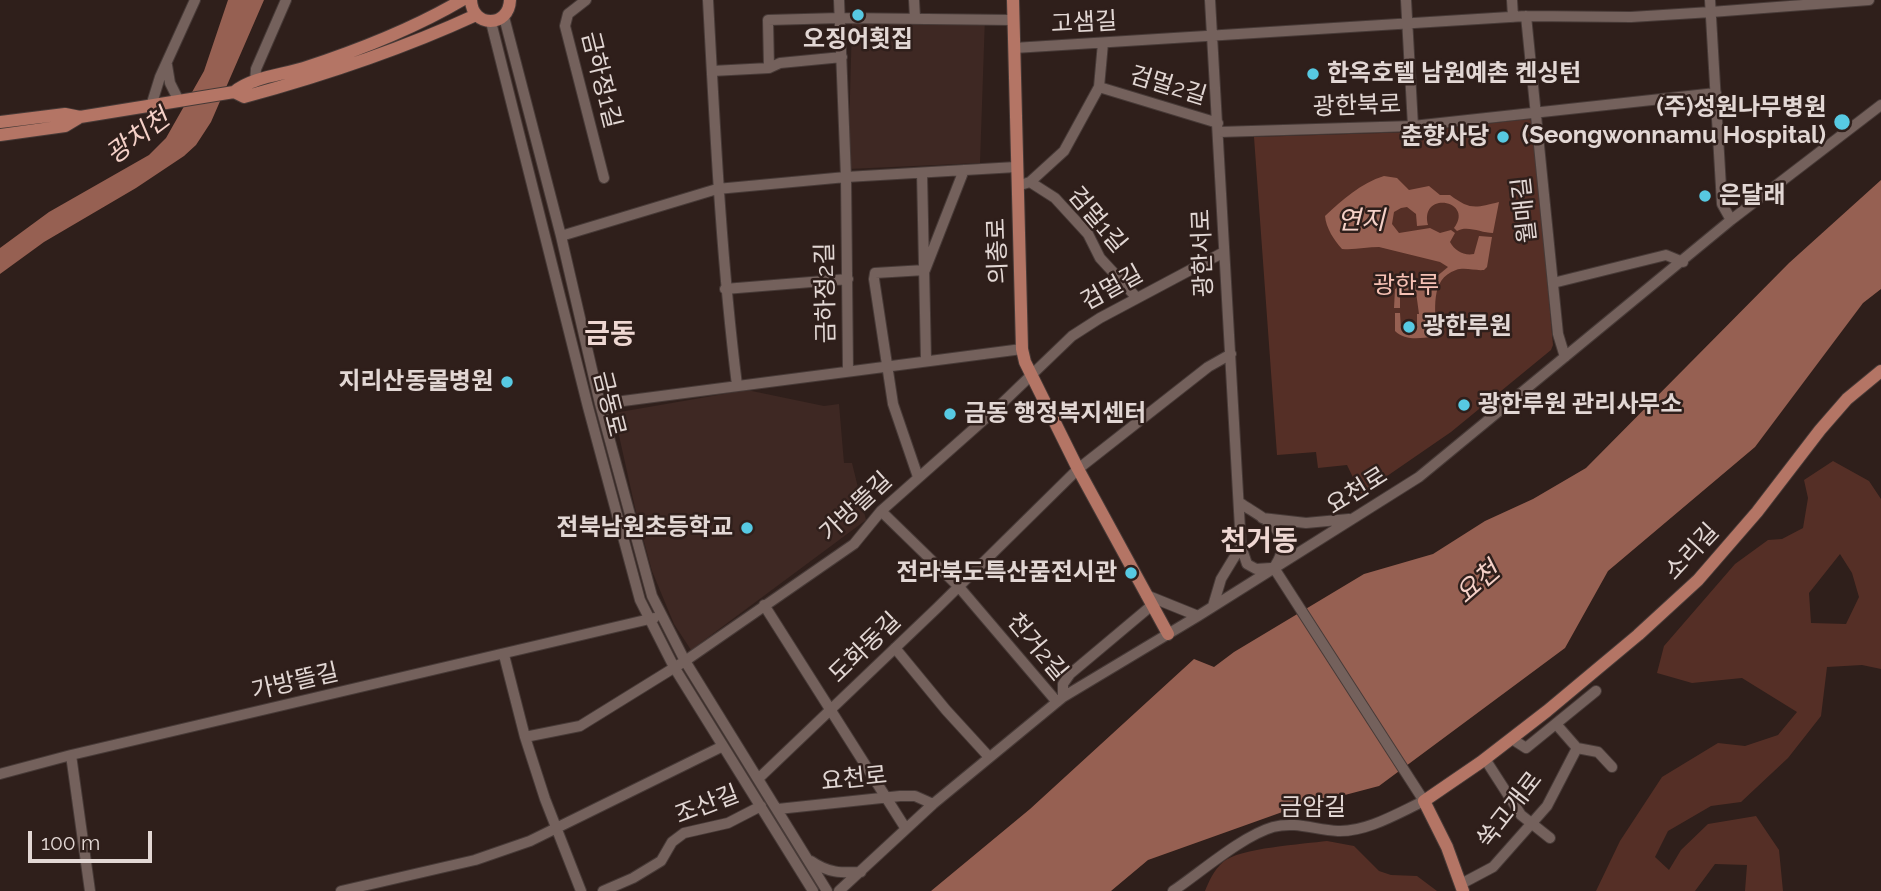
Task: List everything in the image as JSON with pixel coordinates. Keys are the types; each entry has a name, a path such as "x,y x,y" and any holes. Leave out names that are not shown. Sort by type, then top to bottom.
{"main road":[{"path":"0,135 65,125 80,117 234,92 243,84 356,50 428,19 463,0"},
{"path":"471,0 471,7 476,15 491,22 504,17 510,7 510,0"},
{"name":"의총로","path":"1013,0 1022,349 1031,375 1078,468 1168,634"},
{"path":"234,92 244,97 361,63 404,48 476,15"},
{"path":"356,50 361,63"},
{"path":"0,122 65,114 80,117"},
{"name":"소리길","path":"1424,802 1511,739 1638,635 1698,580 1757,512 1847,399 1881,371"},
{"name":"쑥고개로","path":"1424,802 1447,847 1462,887"}],"street":[{"path":"151,106 160,77 195,0"},
{"path":"255,82 256,69 286,0"},
{"name":"금하정1길","path":"586,0 568,14 565,26 604,178"},
{"path":"708,0 717,190 725,289 737,385"},
{"name":"금하정2길","path":"839,0 846,177 848,371 1022,349"},
{"path":"914,0 915,18"},
{"name":"광한서로","path":"1210,0 1241,546"},
{"name":"광한북로","path":"1219,127 1413,126 1406,0"},
{"path":"1512,0 1513,17"},
{"path":"1710,0 1722,204 1731,220"},
{"name":"고샘길","path":"1014,48 1526,16 1631,17 1869,0"},
{"name":"월매길","path":"1526,16 1558,334 1565,357"},
{"name":"금동로","path":"504,17 561,236 654,618 674,667 813,891"},
{"path":"769,68 768,20 1013,20"},
{"name":"금동로","path":"491,22 640,600 685,661 827,891"},
{"path":"1099,87 1103,43"},
{"path":"712,71 769,68 780,63 842,57"},
{"path":"167,65 170,83 181,101"},
{"name":"검멀2길","path":"1030,182 1063,151 1099,87 1219,127"},
{"path":"1413,126 1716,93"},
{"name":"요천로","path":"839,891 933,804 1060,700 1419,477 1731,220 1881,105"},
{"path":"561,236 717,190 846,177 1016,167"},
{"path":"925,270 964,170"},
{"path":"922,173 926,360"},
{"name":"검멀1길","path":"1017,186 1030,182 1055,198 1088,234 1100,258 1137,298"},
{"name":"검멀길","path":"1031,375 1072,336 1224,252"},
{"path":"1553,283 1667,255 1683,262"},
{"name":"금하정2길","path":"886,366 875,273 925,270"},
{"path":"725,289 848,279"},
{"path":"1078,468 1208,368 1231,354"},
{"name":"가방뜰길","path":"886,366 893,404 918,477"},
{"path":"600,404 848,371"},
{"name":"가방뜰길","path":"685,661 854,544 881,512 1031,375"},
{"name":"도화동길","path":"758,779 1078,468"},
{"path":"1240,503 1280,534 1284,543 1282,555 1274,568 1251,567 1247,564 1241,546"},
{"path":"881,512 958,587"},
{"path":"1262,518 1306,523 1352,519"},
{"path":"1213,606 1221,579 1241,546"},
{"name":"쑥고개로","path":"1274,568 1424,802"},
{"name":"천거2길","path":"958,587 1060,700"},
{"path":"1060,700 1063,684 1070,674 1148,600 1198,616"},
{"name":"도화동길","path":"764,605 906,829"},
{"name":"가방뜰길","path":"0,774 654,618"},
{"path":"895,648 989,757"},
{"path":"504,655 525,737 581,891"},
{"path":"525,737 580,726 685,661"},
{"path":"1511,739 1526,748 1596,691"},
{"path":"1556,724 1577,748 1598,752 1612,767"},
{"path":"341,891 475,860 530,841 723,746"},
{"name":"쑥고개로","path":"1462,887 1493,867 1530,822 1547,806 1577,748"},
{"path":"71,755 90,891"},
{"path":"1486,759 1521,815 1550,838"},
{"name":"요천로","path":"778,809 915,796 933,804"},
{"name":"금암길","path":"1173,891 1256,834 1273,827 1299,824 1338,831 1354,830 1424,802"},
{"name":"조산길","path":"603,891 633,878 660,861 672,842 684,833 728,823 761,806"},
{"path":"807,858 822,869 838,873 861,872"},
{"path":"797,864 804,891"},
{"path":"400,878 403,891"}],"shaded area":[{"path":"985,17 980,163 848,169 852,22"},
{"name":"전북남원초등학교","path":"747,390 824,406 839,404 844,463 852,463 866,520 691,650 674,624 652,571 614,413"}],"green space":[{"name":"광한루","path":"1529,119 1533,122 1553,345 1551,350 1451,432 1361,494 1347,465 1318,468 1316,452 1277,455 1254,137 1414,132"},
{"path":"1833,461 1869,481 1881,499 1881,669 1862,665 1827,667 1821,716 1788,758 1741,802 1711,806 1668,831 1655,857 1669,870 1681,850 1708,824 1756,816 1779,850 1783,891 1745,891 1747,865 1715,864 1695,891 1596,891 1620,841 1662,777 1718,743 1745,746 1778,735 1797,712 1742,678 1692,683 1657,673 1664,646 1735,564 1768,540 1782,539 1803,528 1808,498 1804,480","holes":["1840,554 1852,573 1859,597 1846,624 1811,623 1809,593"]},
{"path":"1327,841 1354,846 1379,871 1391,875 1417,876 1437,891 1205,891 1217,869 1231,857 1257,850"}],"water":[{"path":"228,0 264,0 211,122 196,145 136,188 44,242 0,274 0,248 49,212 149,155 166,138 204,71"},
{"name":"연지","path":"1384,176 1397,178 1409,190 1429,186 1440,195 1450,195 1468,205 1499,202 1493,233 1470,229 1457,231 1454,228 1459,218 1458,211 1446,203 1431,207 1427,214 1428,225 1417,226 1416,214 1407,207 1394,212 1392,224 1399,233 1430,228 1440,233 1451,230 1455,233 1450,242 1463,253 1474,254 1479,236 1492,237 1487,267 1484,270 1456,270 1441,281 1436,297 1436,334 1433,337 1408,338 1395,331 1395,313 1400,313 1401,329 1417,328 1419,314 1416,292 1400,292 1400,308 1394,308 1395,289 1407,283 1430,282 1448,267 1440,262 1379,247 1342,249 1327,225 1325,216 1338,204 1360,188"},
{"name":"요천","path":"1881,180 1881,289 1863,303 1755,447 1608,571 1565,648 1379,786 1288,810 1148,860 1111,891 931,891 1030,809 1194,659 1214,667 1234,652 1364,574 1433,554 1485,521 1533,499 1586,468 1789,263"}],"place":[{"name":"오징어횟집","path":"858,15"},
{"name":"한옥호텔 남원예촌 켄싱턴","path":"1313,74"},
{"name":"(주)성원나무병원 (Seongwonnamu Hospital)","path":"1842,122"},
{"name":"춘향사당","path":"1503,137"},
{"name":"은달래","path":"1705,196"},
{"name":"광한루원","path":"1409,327"},
{"name":"지리산동물병원","path":"507,382"},
{"name":"광한루원 관리사무소","path":"1464,405"},
{"name":"금동 행정복지센터","path":"950,414"},
{"name":"전북남원초등학교","path":"747,528"},
{"name":"전라북도특산품전시관","path":"1131,573"}],"district":[{"name":"금동","path":"610,335"},
{"name":"천거동","path":"1259,542"}],"water label":[{"name":"광치천","path":"138,137"}]}
